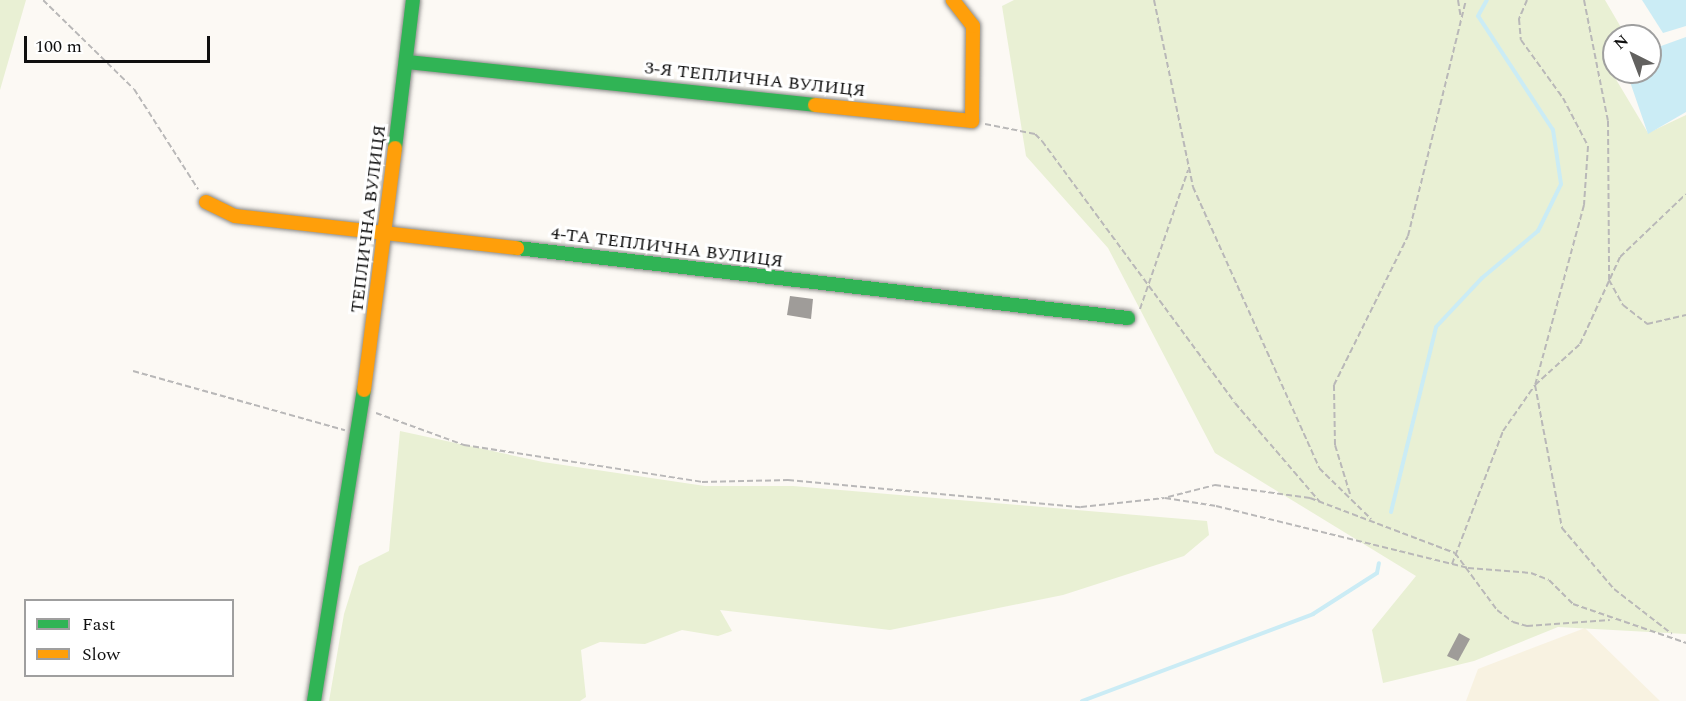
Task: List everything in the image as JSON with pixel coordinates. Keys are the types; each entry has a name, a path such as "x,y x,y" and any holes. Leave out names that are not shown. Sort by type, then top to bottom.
{"street":[{"name":"ТЕПЛИЧНА ВУЛИЦЯ","path":"314,701 359,438 413,0"},
{"path":"953,0 973,26 972,121"},
{"name":"3-Я ТЕПЛИЧНА ВУЛИЦЯ","path":"407,62 972,121"},
{"name":"4-ТА ТЕПЛИЧНА ВУЛИЦЯ","path":"206,202 234,216 1128,318"}],"path":[{"path":"43,0 134,89 206,202"},
{"path":"1154,0 1189,168 1319,468 1371,519"},
{"path":"1458,0 1461,19"},
{"path":"1351,497 1335,445 1334,385 1408,236 1466,0"},
{"path":"1527,0 1519,19 1521,40 1563,98 1588,146 1584,205 1535,385 1562,528 1614,590 1686,643"},
{"path":"1584,0 1608,121 1609,280 1623,305 1647,324 1686,315"},
{"path":"972,121 1035,134 1042,141 1151,285 1235,403 1320,502"},
{"path":"1128,318 1151,285 1189,168"},
{"path":"1452,564 1503,431 1535,385 1580,344 1620,257 1686,194"},
{"path":"133,370 359,438"},
{"path":"363,407 464,445 702,482 788,480 1081,507 1165,498 1215,485 1320,502 1371,519 1455,553 1472,569 1497,610 1513,622 1527,626 1613,620"},
{"path":"1165,498 1472,569 1531,573 1549,580 1573,604 1613,620 1674,636"}],"shaded area":[{"path":"1585,628 1660,701 1466,701 1478,669"}],"green space":[{"path":"0,0 26,0 0,90"},
{"path":"1014,0 1605,0 1619,24 1602,24 1602,84 1619,84 1648,133 1686,115 1686,634 1558,627 1474,661 1383,683 1372,630 1416,576 1215,453 1108,248 1026,156 1002,6"},
{"path":"400,431 543,462 705,486 793,486 1207,521 1209,535 1184,556 1063,595 890,630 720,610 732,631 718,636 682,630 645,644 600,642 581,650 586,697 580,701 329,701 344,614 359,566 389,551"}],"water":[{"path":"1642,0 1686,0 1686,26 1663,33 1662,24 1657,24"},
{"path":"1686,37 1686,112 1648,134 1631,84 1662,84 1662,46"}],"building":[{"path":"790,296 813,299 811,319 787,315"},
{"path":"1459,633 1470,639 1458,661 1447,656"}],"waterway":[{"path":"1391,512 1436,327 1482,278 1538,231 1561,184 1553,130 1478,16 1487,0"},
{"path":"1082,701 1313,614 1377,573 1379,563"}],"traffic: fast":[{"path":"395,148 413,0"},
{"path":"407,62 815,105"},
{"path":"517,248 1128,318"},
{"path":"314,701 364,390"}],"traffic: slow":[{"path":"815,105 972,121 973,26 953,0"},
{"path":"364,390 395,148"},
{"path":"206,202 235,216 517,248"}]}
